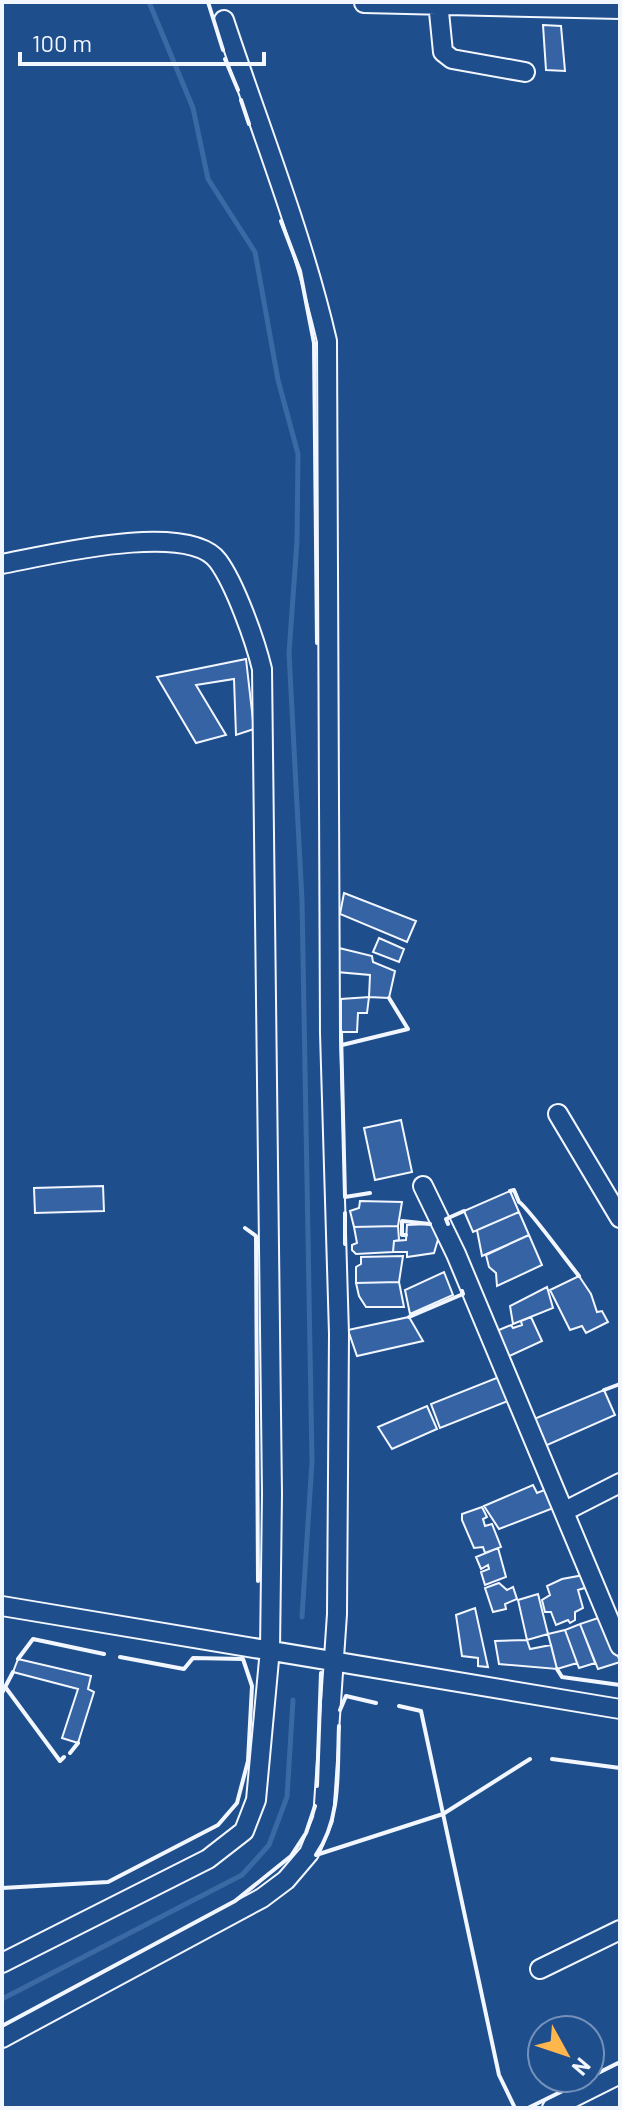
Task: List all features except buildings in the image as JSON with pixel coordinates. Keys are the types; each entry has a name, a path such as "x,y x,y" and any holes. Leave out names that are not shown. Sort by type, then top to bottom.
{"street":[{"path":"364,3 620,9"},
{"path":"438,4 443,52 452,59 525,72"},
{"path":"2,2038 262,1898 286,1880 309,1853 323,1819 337,1614 339,1334 330,1017 327,341 310,269 286,210 224,20"},
{"path":"2,564 95,545 169,542 202,551 217,558 259,655 262,669 266,1212 272,1494 270,1649 256,1800 244,1831 208,1859 2,1963"},
{"path":"558,1114 620,1218"},
{"path":"423,1186 456,1254 620,1646"},
{"path":"565,1511 620,1483"},
{"path":"2,1606 195,1640 333,1658 620,1709"},
{"path":"540,1969 620,1930"},
{"path":"552,2108 620,2074"}],"waterway":[{"path":"149,2 193,108 208,179 255,252 278,380 298,454 297,541 289,653 302,900 312,1461 302,1617"},
{"path":"2,1999 242,1875 269,1845 287,1797 293,1700"}],"wall":[{"path":"208,2 223,50"},
{"path":"225,59 238,90"},
{"path":"241,100 249,124"},
{"path":"281,221 300,271 314,343 317,643"},
{"path":"342,1045 408,1029 389,998"},
{"path":"341,1032 345,1197 370,1193"},
{"path":"510,1191 514,1190 519,1202 579,1276"},
{"path":"448,1224 446,1219 464,1211"},
{"path":"345,1213 345,1244"},
{"path":"406,1235 402,1235 402,1221 430,1224"},
{"path":"245,1228 256,1236 258,1581"},
{"path":"409,1317 463,1294 462,1291"},
{"path":"604,1390 620,1384"},
{"path":"18,1659 33,1639 104,1654"},
{"path":"2,1888 108,1882 218,1825 237,1803 248,1761 252,1686 243,1659 193,1658 184,1669 120,1657"},
{"path":"557,1669 562,1677 620,1685"},
{"path":"2,1693 13,1672"},
{"path":"317,1786 321,1673"},
{"path":"6,1688 60,1761 64,1757"},
{"path":"340,1710 346,1696 376,1703"},
{"path":"399,1706 421,1711 499,2075 515,2108"},
{"path":"339,1726 334,1810 316,1855 443,1814 530,1759"},
{"path":"70,1753 78,1743"},
{"path":"552,1759 620,1768"},
{"path":"2,2026 235,1901 291,1856 306,1833 315,1806"},
{"path":"606,2069 620,2062"},
{"path":"528,2108 556,2094"}]}
